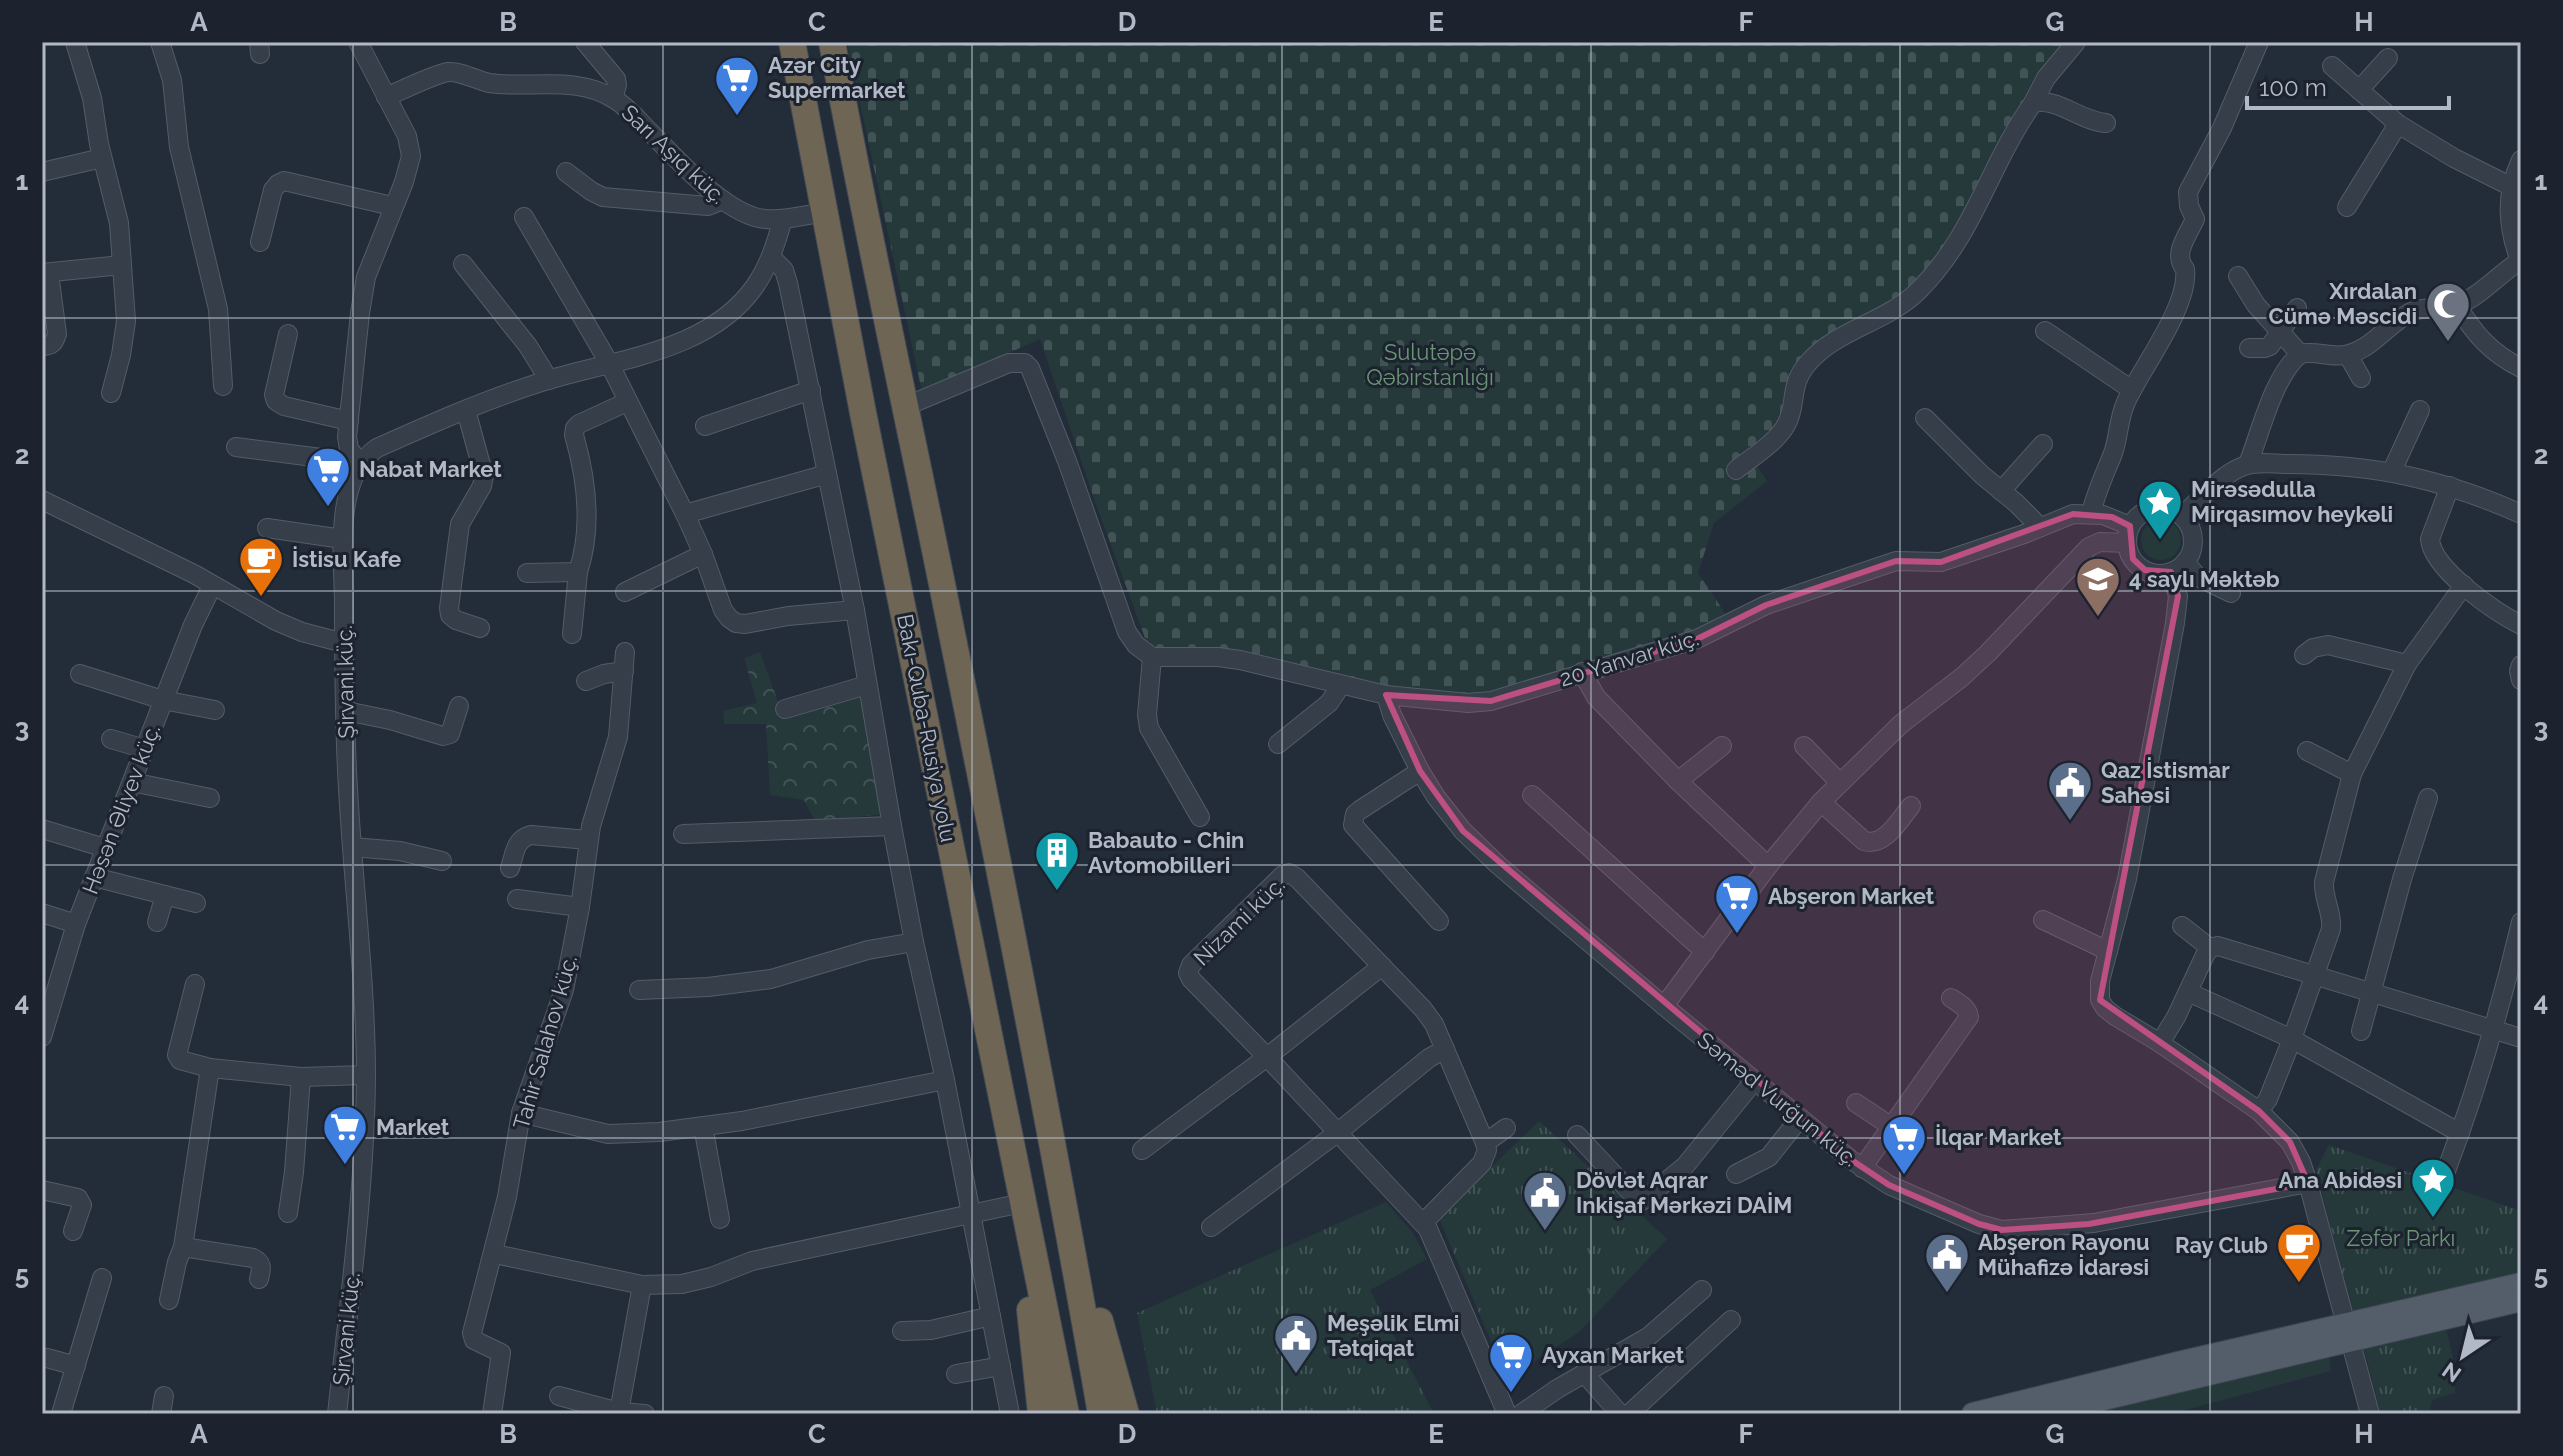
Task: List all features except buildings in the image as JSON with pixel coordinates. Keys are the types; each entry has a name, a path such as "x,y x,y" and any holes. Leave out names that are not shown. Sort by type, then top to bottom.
{"highway":[{"name":"Bakı-Quba-Rusiya yolu","path":"792,42 1066,1414"},
{"name":"Bakı-Quba-Rusiya yolu","path":"832,42 1063,1196 1101,1414"},
{"path":"1063,1196 1126,1414"},
{"path":"1022,1203 1034,1365 1041,1414"}],"main road":[{"path":"2040,1414 2521,1284"},
{"path":"1973,1414 2178,1363 2521,1300"}],"street":[{"path":"75,42 92,98 102,158 119,223 126,321 111,393"},
{"path":"160,42 167,58 176,100 179,147 218,309 223,386"},
{"path":"358,42 407,136 411,156 404,182 366,277 360,313 347,444 360,463"},
{"path":"585,42 616,79 613,98"},
{"path":"1736,470 1785,428 1799,375 1818,353 1899,306 1918,292 1937,270 1974,216 2005,150 2046,78 2076,42"},
{"path":"1664,1006 1768,866 1821,802 1901,724 1988,653 2089,547 2129,534 2142,513 2158,508 2175,511 2188,522 2193,547 2178,567 2162,573 2145,570 2133,559 2129,534 2112,517 2091,513 2112,455 2124,406 2167,330 2185,283 2185,269 2179,263 2179,252 2195,219 2189,206 2188,192 2222,128 2259,42"},
{"path":"2359,90 2388,58"},
{"path":"2332,66 2398,124 2465,164 2510,186"},
{"name":"Sarı Aşıq küç.","path":"386,97 442,74 455,72 498,84 555,83 583,87 613,98 723,200 746,215 769,220 825,212"},
{"path":"2033,103 2051,102 2082,118 2106,123"},
{"path":"2347,207 2398,124"},
{"path":"42,172 102,158"},
{"path":"2248,464 2281,378 2289,363 2300,354 2348,355 2370,343 2410,312 2457,305 2471,298 2521,260 2510,225 2510,186 2521,160"},
{"path":"566,172 603,197 708,206 723,200"},
{"path":"260,242 273,190 284,181 392,206"},
{"path":"524,217 609,363 685,514 723,610 736,623 745,624 788,616 855,610"},
{"path":"236,447 360,463 377,448 466,410 549,380 674,344 732,311 754,287 771,257 783,219"},
{"path":"771,257 784,270 788,283 811,390 855,610 914,942 945,1080 1010,1414"},
{"path":"463,264 528,346 549,380"},
{"path":"42,346 55,342 57,334 45,273 122,265"},
{"path":"2238,276 2256,305 2300,354"},
{"path":"2457,305 2483,344 2501,359 2521,368"},
{"path":"2249,348 2270,346 2297,308"},
{"path":"2045,331 2132,390"},
{"path":"288,334 274,395 276,401 284,406 349,421"},
{"path":"2348,355 2361,378"},
{"path":"904,407 1009,363 1025,363 1034,375 1127,632 1136,645 1152,657 1147,715 1149,728 1200,817"},
{"path":"705,426 811,390"},
{"path":"572,634 587,511 575,428 627,402"},
{"path":"466,410 484,476 482,486 460,524 449,608 450,615 456,620 480,628"},
{"path":"2392,471 2420,410"},
{"path":"1925,418 2040,527"},
{"path":"2001,491 2043,444"},
{"name":"Şirvani küç.","path":"337,1414 364,1151 366,1075 344,643 343,539 346,506 360,463"},
{"path":"2182,516 2225,478 2248,464 2326,465 2392,471 2450,486 2521,514"},
{"path":"685,514 827,474"},
{"path":"2450,486 2430,539 2430,548 2464,585 2521,625"},
{"path":"42,500 194,574 276,621 302,632 344,643"},
{"name":"20 Yanvar küç.","path":"1152,657 1191,655 1240,660 1386,695 1479,703 1697,639 1766,605 1896,561 1941,562 2066,515 2091,513"},
{"path":"267,528 343,539"},
{"path":"625,592 703,554"},
{"path":"2178,567 2231,593"},
{"path":"2178,567 2175,623 2127,879 2100,981 2100,1000 2115,1016 2259,1111 2290,1142 2308,1183 2370,1414"},
{"path":"527,573 578,572"},
{"path":"2259,1111 2268,1099 2292,1039 2316,976 2332,921 2324,882 2352,774 2407,664 2464,585"},
{"name":"Həsən Əliyev küç.","path":"42,1037 76,924 202,603 212,586"},
{"path":"2304,655 2313,648 2328,645 2407,664"},
{"name":"Tahir Salahov küç.","path":"492,1414 501,1353 480,1345 472,1333 495,1254 521,1113 557,1017 567,977 588,840 618,737 625,661 586,681"},
{"path":"2521,665 2521,680"},
{"path":"1582,672 1596,697 1678,781 1768,866"},
{"path":"80,674 163,700 215,710"},
{"path":"785,709 867,685"},
{"path":"1278,744 1329,703 1341,685"},
{"name":"Səməd Vurğun küç.","path":"1386,695 1392,715 1420,771 1447,813 1498,865 1754,1081 1862,1168 1889,1185 1979,1224 2002,1230 2089,1224 2308,1183"},
{"path":"346,711 443,736 450,734 459,706"},
{"path":"111,739 145,749"},
{"path":"1678,781 1722,746"},
{"path":"1804,746 1840,783"},
{"path":"2307,751 2352,774"},
{"path":"1420,771 1355,814 1353,825 1439,921"},
{"path":"132,782 210,798"},
{"path":"1532,795 1705,952"},
{"path":"2361,1031 2402,879 2428,798"},
{"path":"1821,802 1864,841 1872,843 1881,840 1911,806"},
{"path":"683,834 892,826"},
{"path":"42,829 105,848"},
{"path":"510,868 522,837 531,835 588,840"},
{"path":"352,847 400,851 442,861"},
{"name":"Nizami küç.","path":"1485,1143 1434,1024 1382,966 1289,873 1283,875 1191,965 1188,973 1191,979 1423,1223 1434,1240 1507,1414"},
{"path":"94,877 196,903"},
{"path":"157,922 165,895"},
{"path":"517,899 580,907"},
{"path":"42,913 76,924"},
{"path":"2043,920 2108,951"},
{"path":"2446,1171 2494,1030 2521,922"},
{"path":"2182,926 2210,948"},
{"path":"639,990 708,987 771,979 868,950 914,942"},
{"path":"2160,1043 2210,948 2218,946 2521,1038"},
{"path":"1142,1150 1382,966"},
{"path":"195,984 177,1055 180,1060 210,1068 301,1077 366,1075"},
{"path":"2188,992 2292,1039 2460,1133"},
{"path":"1862,1168 1969,1017 1963,1006 1951,998"},
{"path":"1211,1227 1337,1133 1429,1058 1445,1049"},
{"path":"175,1295 177,1262 186,1248 210,1068"},
{"path":"288,1213 301,1077"},
{"path":"521,1113 608,1134 659,1132 742,1121 945,1080"},
{"path":"1577,1135 1642,1201 1685,1166 1754,1081"},
{"path":"1856,1103 1892,1127"},
{"path":"1736,1174 1769,1157 1800,1118"},
{"path":"703,1126 720,1219"},
{"path":"1423,1223 1482,1163 1486,1157 1485,1143 1506,1128"},
{"path":"42,1190 78,1198 82,1205 73,1231"},
{"path":"495,1254 642,1285 682,1284 711,1277 752,1261 1022,1203"},
{"path":"186,1248 259,1261 259,1279"},
{"path":"61,1414 102,1278"},
{"path":"619,1412 642,1285"},
{"path":"1521,1414 1648,1337 1702,1290"},
{"path":"902,1331 931,1330 991,1316"},
{"path":"1629,1414 1731,1320"},
{"path":"47,1358 76,1366"},
{"path":"956,1374 1001,1366"},
{"path":"1584,1373 1620,1414"},
{"path":"559,1396 619,1412 645,1414"}],"highlighted area":[{"path":"2073,514 2112,517 2130,526 2133,559 2145,570 2171,572 2178,596 2100,1000 2259,1111 2290,1142 2308,1183 2089,1224 2002,1230 1979,1224 1889,1185 1850,1159 1463,831 1420,771 1386,695 1491,701 1697,639 1766,605 1896,561 1941,562"}],"green space":[{"name":"Sulutəpə Qəbirstanlığı","path":"847,42 2080,42 2038,88 1963,221 1906,296 1819,343 1782,423 1749,454 1767,481 1714,523 1698,573 1727,616 1695,635 1486,697 1429,694 1149,649 1040,339 922,392"},
{"path":"2161,520 2175,526 2181,540 2175,554 2161,560 2147,554 2141,540 2147,526"},
{"path":"760,652 783,716 861,697 884,814 815,821 804,800 770,795 766,724 724,724 723,711 757,703 744,658"},
{"path":"1539,1121 1667,1239 1579,1332 1507,1379 1439,1218"},
{"name":"Zəfər Parkı","path":"2329,1145 2521,1211 2521,1278 2353,1315 2316,1170"},
{"path":"1386,1202 1413,1233 1427,1259 1370,1290 1434,1414 1157,1414 1137,1313"},
{"path":"2446,1327 2455,1368 2455,1393 2432,1400 2429,1414 2381,1414 2363,1346"},
{"path":"2329,1354 2331,1371 2171,1414 2081,1414"}],"place":[{"name":"Azər City Supermarket","path":"737,117"},
{"name":"Xırdalan Cümə Məscidi","path":"2448,343"},
{"name":"Nabat Market","path":"328,508"},
{"name":"Mirəsədulla Mirqasımov heykəli","path":"2160,541"},
{"name":"İstisu Kafe","path":"261,598"},
{"name":"4 saylı Məktəb","path":"2098,618"},
{"name":"Qaz İstismar Sahəsi","path":"2070,822"},
{"name":"Babauto - Chin Avtomobilleri","path":"1057,892"},
{"name":"Abşeron Market","path":"1737,935"},
{"name":"Market","path":"345,1166"},
{"name":"İlqar Market","path":"1904,1176"},
{"name":"Ana Abidəsi","path":"2433,1219"},
{"name":"Dövlət Aqrar Inkişaf Mərkəzi DAİM","path":"1545,1232"},
{"name":"Ray Club","path":"2299,1284"},
{"name":"Abşeron Rayonu Mühafizə İdarəsi","path":"1947,1294"},
{"name":"Meşəlik Elmi Tətqiqat","path":"1296,1375"},
{"name":"Ayxan Market","path":"1511,1394"}]}
